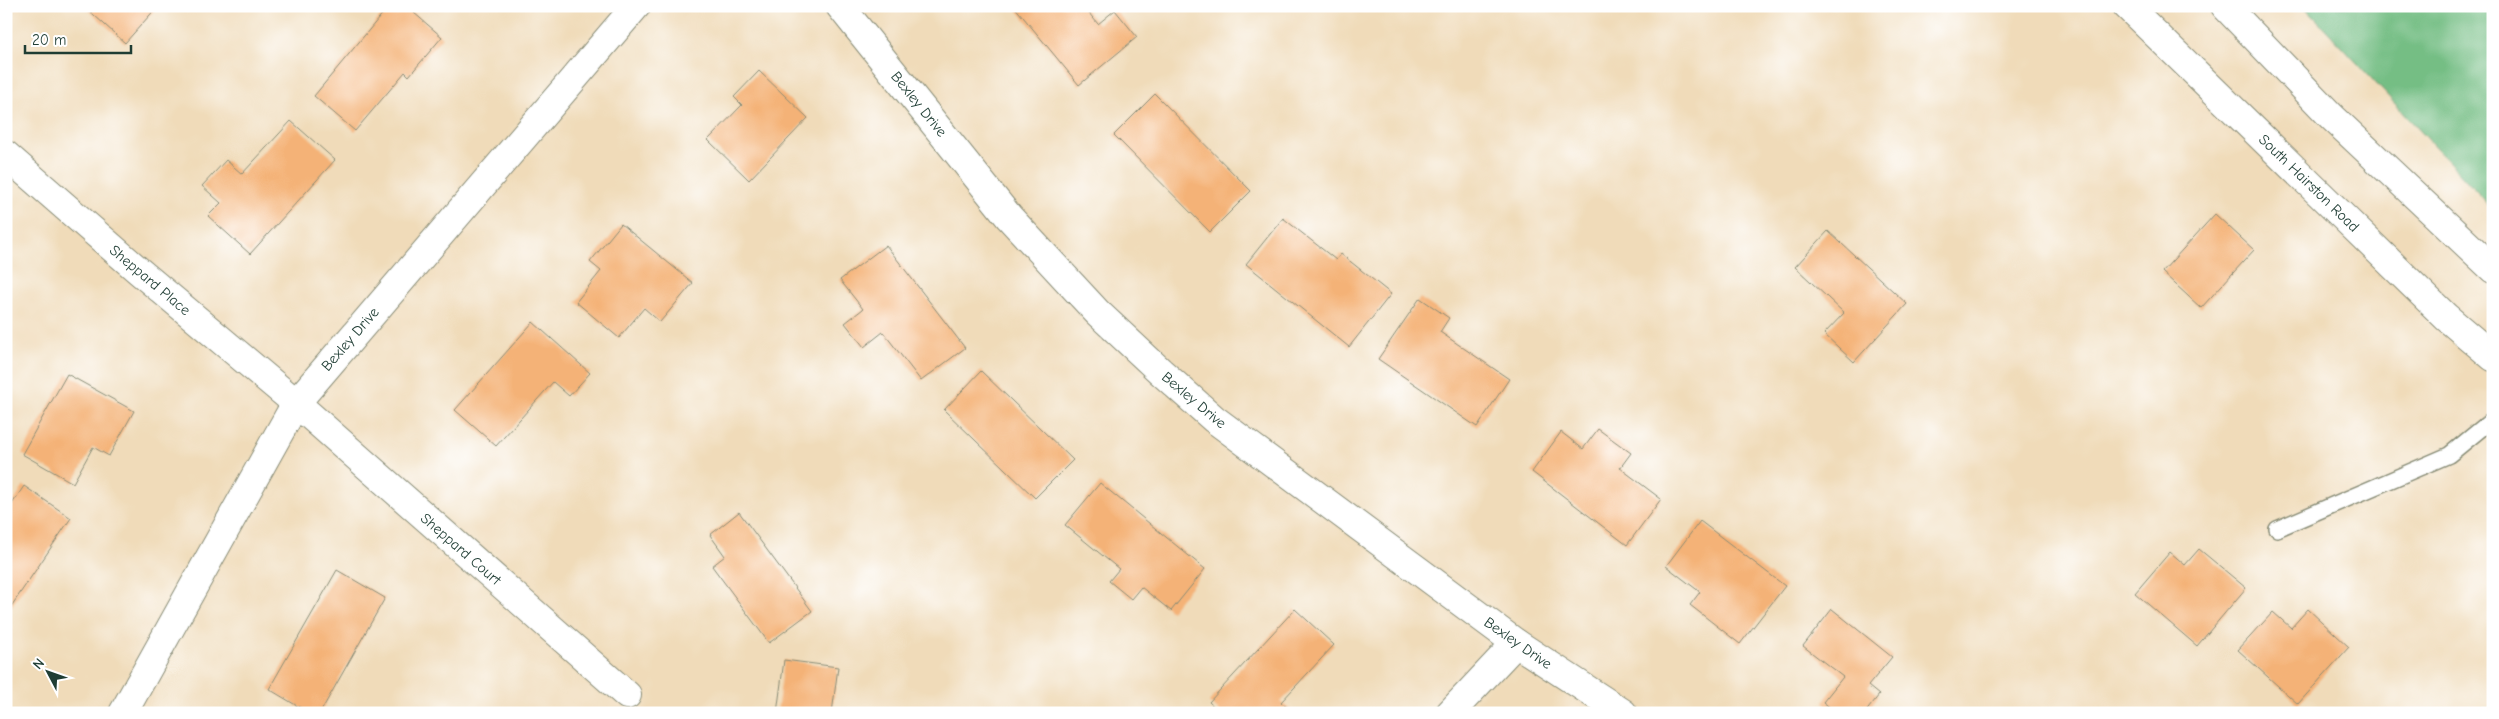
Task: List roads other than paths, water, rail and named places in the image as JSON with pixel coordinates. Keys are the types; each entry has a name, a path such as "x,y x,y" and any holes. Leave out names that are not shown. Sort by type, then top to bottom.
{"street":[{"name":"Bexley Drive","path":"123,713 296,403 636,6"},
{"name":"Bexley Drive","path":"840,6 1009,217 1097,312 1160,372 1214,419 1516,643 1623,713"},
{"name":"South Hairston Road","path":"2127,6 2439,310 2493,357"},
{"path":"2225,6 2332,117 2493,269"},
{"name":"Sheppard Place","path":"6,155 139,271 296,403"},
{"name":"Sheppard Court","path":"296,403 627,695"},
{"path":"1450,713 1516,643"}],"lane":[{"path":"2277,529 2449,455 2493,420"}]}
